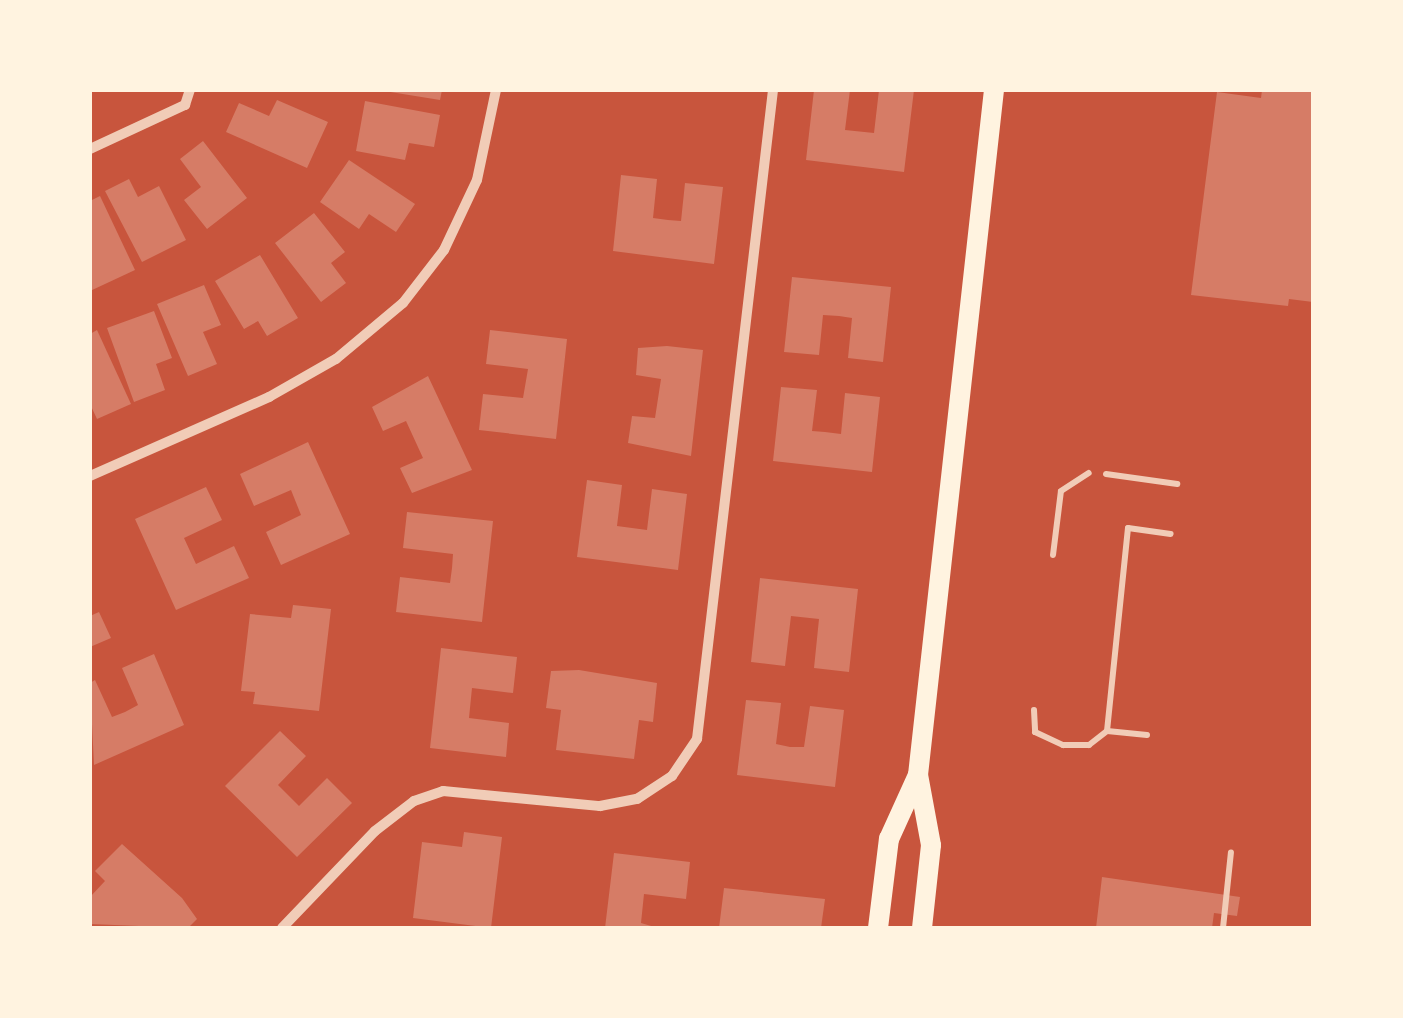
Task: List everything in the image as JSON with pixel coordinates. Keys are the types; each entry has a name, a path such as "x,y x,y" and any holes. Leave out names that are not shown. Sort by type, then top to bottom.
{"main road":[{"path":"922,928 931,844 918,776 994,90"},
{"path":"878,928 889,839 918,776"}],"street":[{"path":"90,149 185,105 190,90"},
{"path":"90,476 268,397 336,360 403,303 444,250 477,180 496,90"},
{"path":"282,928 375,831 414,801 444,790 600,806 638,799 660,784 697,738 773,90"}],"lane":[{"path":"1052,555 1061,491 1088,472"},
{"path":"1106,474 1177,484"},
{"path":"1106,731 1128,528 1171,534"},
{"path":"1034,710 1036,732 1063,745 1088,745 1106,731 1147,735"},
{"path":"1223,928 1232,852"}],"building":[{"path":"378,90 442,90 440,100"},
{"path":"814,90 850,90 845,130 874,133 879,90 914,90 904,172 806,160"},
{"path":"1262,90 1313,90 1313,302 1289,299 1288,306 1191,295 1217,92 1261,98"},
{"path":"277,100 328,122 307,168 226,132 239,103 269,116"},
{"path":"365,101 440,115 434,147 409,143 405,160 356,151"},
{"path":"203,141 247,198 207,229 184,200 201,187 180,159"},
{"path":"349,160 415,204 396,232 369,214 359,229 320,202"},
{"path":"621,175 657,179 653,218 668,220 681,221 685,183 723,187 714,264 613,251"},
{"path":"129,179 138,197 159,186 186,240 142,262 105,191"},
{"path":"100,196 135,270 90,291 90,201"},
{"path":"314,213 345,252 331,263 346,283 321,302 275,243"},
{"path":"260,255 298,318 267,336 258,321 244,329 215,281"},
{"path":"792,277 891,287 883,362 848,358 852,318 839,316 823,315 819,355 784,352"},
{"path":"204,285 221,325 203,332 217,364 188,376 157,304"},
{"path":"154,311 172,358 156,364 165,390 134,402 107,328"},
{"path":"97,330 131,404 97,419 90,404 90,334"},
{"path":"490,330 567,339 556,439 479,430 483,394 523,398 528,369 486,364"},
{"path":"638,348 703,350 691,456 628,443 632,416 655,418 661,379 636,375"},
{"path":"428,376 472,470 412,493 400,468 423,458 406,421 383,431 372,407"},
{"path":"781,387 817,390 812,431 841,434 845,393 880,397 872,472 773,461"},
{"path":"308,442 350,534 281,565 266,532 301,515 291,490 254,506 240,474"},
{"path":"587,480 622,485 617,526 647,530 652,489 687,494 678,570 577,557"},
{"path":"206,487 222,520 184,538 196,564 234,546 249,578 176,610 135,519"},
{"path":"407,512 493,521 482,622 396,612 400,577 450,583 452,568 453,554 403,548"},
{"path":"760,578 858,589 849,672 814,668 819,619 791,616 785,666 751,662"},
{"path":"293,605 331,609 319,711 253,704 255,692 241,691 250,614 291,618"},
{"path":"99,612 111,638 90,647 90,616"},
{"path":"441,648 517,657 513,693 472,688 469,718 509,723 506,757 430,748"},
{"path":"154,654 184,725 94,765 90,683 95,680 112,717 125,712 138,705 122,668"},
{"path":"579,670 657,683 653,722 639,720 634,759 556,750 561,710 546,708 551,671"},
{"path":"746,700 781,703 776,744 790,747 804,747 810,706 844,710 835,787 737,775"},
{"path":"280,731 306,756 278,785 299,806 327,778 352,803 297,857 225,786"},
{"path":"464,832 502,837 491,928 413,918 422,842 462,847"},
{"path":"122,844 182,898 197,919 188,928 90,924 90,897 105,881 95,871"},
{"path":"614,853 690,862 686,899 644,894 641,923 658,928 605,928"},
{"path":"1102,877 1240,897 1237,916 1214,913 1212,928 1096,928"},
{"path":"724,888 825,899 821,928 719,928"}]}
